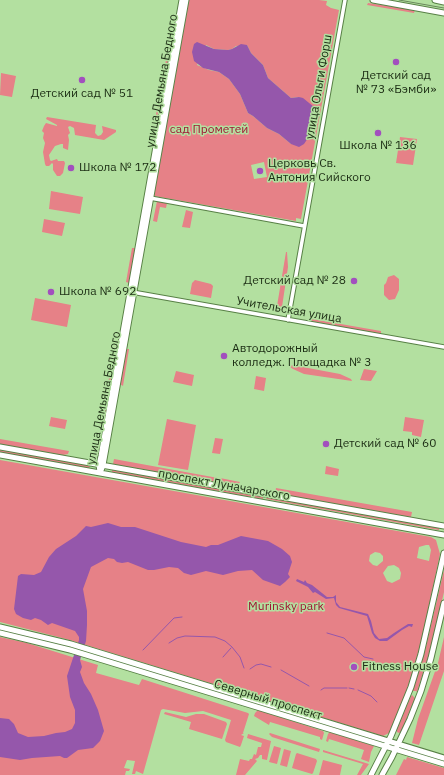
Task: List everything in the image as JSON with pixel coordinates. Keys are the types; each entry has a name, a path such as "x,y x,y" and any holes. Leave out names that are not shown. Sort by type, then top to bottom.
{"main road":[{"name":"улица Демьяна Бедного","path":"149,198 182,0"},
{"name":"улица Демьяна Бедного","path":"100,473 186,0"},
{"path":"373,0 444,13"},
{"path":"435,0 444,2"},
{"name":"проспект Луначарского","path":"0,447 444,526"},
{"name":"проспект Луначарского","path":"0,455 444,535"},
{"path":"371,775 388,744 408,695 421,654 444,553"},
{"path":"382,775 398,747 418,698 431,658 444,603"},
{"name":"Северный проспект","path":"0,627 72,644 388,744"},
{"name":"Северный проспект","path":"0,633 70,650 398,747 444,758"},
{"path":"408,695 414,694 418,698"},
{"name":"Северный проспект","path":"398,747 444,764"}],"street":[{"name":"улица Ольги Форш","path":"288,320 345,0"},
{"path":"149,198 304,226"},
{"name":"Учительская улица","path":"132,292 444,347"}],"green space":[{"name":"сад Прометей","path":"189,0 319,0 327,1 326,5 339,10 301,219 296,218 296,221 154,196","holes":["206,45 214,49 228,50 236,46 247,45 251,53 263,65 268,78 291,98 299,97 314,107 291,144 248,113 240,94 229,79 219,72 197,65","264,162 267,177 254,179 251,165"]},
{"path":"368,3 415,10 414,13 367,5"},
{"path":"170,38 173,39 155,141 151,142"},
{"path":"1,73 16,76 12,97 0,95"},
{"path":"47,117 96,125 95,133 98,136 103,132 102,126 116,130 116,132 104,140 75,135 74,128 70,126 68,127 70,133 68,135 68,150 63,148 63,144 61,144 55,146 49,155 51,161 57,159 58,161 64,161 65,163 63,173 60,176 57,176 53,170 52,163 49,166 46,166 45,164 43,152 45,143 43,138 44,133 42,131 46,123 57,126 46,119"},
{"path":"400,137 417,139 413,165 396,163"},
{"path":"51,191 83,197 80,214 49,209"},
{"path":"157,201 167,203 166,208 160,207 157,222 153,221"},
{"path":"186,210 193,212 190,228 182,227"},
{"path":"44,219 65,223 62,236 42,232"},
{"path":"132,248 135,248 129,283 126,282"},
{"path":"286,252 288,267 282,307 277,306"},
{"path":"394,275 399,279 399,290 395,299 389,300 384,295 384,285 388,277"},
{"path":"195,280 211,284 213,286 211,298 190,294 192,283"},
{"path":"35,298 71,305 67,327 31,320"},
{"path":"312,319 381,331 381,334 311,321"},
{"path":"115,345 118,346 103,427 100,427"},
{"path":"126,349 129,349 123,386 120,384"},
{"path":"292,365 340,374 351,379 352,381 304,374 290,367"},
{"path":"364,369 377,371 371,381 360,380"},
{"path":"176,371 194,375 192,386 173,382"},
{"path":"256,376 266,378 264,391 254,389"},
{"path":"51,417 67,420 65,429 49,426"},
{"path":"405,417 424,420 421,437 412,435 412,432 403,431"},
{"path":"167,419 196,425 188,470 158,465"},
{"path":"215,438 223,439 220,454 212,453"},
{"path":"0,439 69,451 68,454 63,455 0,444"},
{"path":"0,450 90,466 89,468 0,452"},
{"path":"114,459 218,478 219,482 220,478 240,482 237,486 113,464"},
{"name":"Murinsky park","path":"0,460 431,537 436,540 440,554 419,653 405,696 389,733 383,736 66,639 0,622","holes":["429,545 431,550 429,561 417,558 419,547","375,552 380,553 383,556 383,561 377,566 373,565 369,561 370,555","394,565 399,568 401,573 400,579 392,583 387,581 383,573 388,566"]},
{"path":"326,466 339,469 338,476 325,474"},
{"path":"112,470 263,497 263,499 112,472"},
{"path":"276,488 412,512 411,517 275,493"},
{"path":"267,497 439,528 439,530 266,499"},
{"path":"444,570 444,592 430,651 417,692 412,691 425,651"},
{"path":"0,637 27,643 98,665 96,673 139,685 142,679 248,713 244,733 241,735 244,736 241,745 240,747 226,742 225,740 231,720 203,711 185,713 163,709 161,710 143,774 136,771 135,774 132,774 135,761 127,760 124,768 130,769 129,771 126,771 125,775 0,775"},
{"path":"444,637 444,671 419,745 412,743 418,719 438,663"},
{"path":"412,695 415,698 401,732 399,733 397,732 397,729"},
{"path":"258,710 323,731 324,733 322,740 320,737 270,722 269,725 254,716"},
{"path":"165,712 186,717 196,714 204,714 226,722 227,724 222,739 189,729 191,722 164,714"},
{"path":"330,732 374,746 369,762 361,759 364,750 329,739 328,742 326,741"},
{"path":"270,733 320,749 319,752 272,737 269,734"},
{"path":"248,734 271,741 267,760 262,759 262,755 260,755 255,759 257,761 245,775 236,775 240,759 249,761 252,759 254,754 256,755 258,747 261,747 262,743 247,738"},
{"path":"274,746 281,748 277,764 269,762"},
{"path":"284,749 291,751 287,767 280,765"},
{"path":"323,750 369,764 361,775 357,775 363,764 323,752"},
{"path":"297,753 316,759 317,761 312,774 292,768"},
{"path":"407,757 444,768 444,775 396,775 404,759 406,760"},
{"path":"323,760 342,765 340,775 319,775"}],"shaded area":[{"path":"197,42 214,49 228,50 241,44 247,45 251,53 263,65 268,78 291,98 303,98 314,107 316,112 310,135 304,144 299,147 291,144 248,113 240,94 229,79 219,72 203,68 194,61 192,52 194,44"},
{"path":"108,523 121,527 135,527 181,542 206,547 218,545 241,536 268,541 282,549 290,556 292,562 288,574 290,577 280,586 263,580 252,570 238,571 223,575 206,571 191,575 184,573 178,568 169,567 148,570 128,562 117,562 114,559 108,558 91,567 83,589 87,611 87,625 86,641 80,660 82,667 80,672 98,710 104,731 100,741 93,748 78,750 67,758 60,756 20,760 0,757 0,718 9,719 14,724 18,733 28,737 65,732 72,729 75,723 75,710 70,697 67,676 79,637 75,631 52,623 48,625 35,618 31,620 23,618 16,614 14,609 18,576 21,574 34,575 41,572 49,557 56,549 76,536 86,526 91,527"},
{"path":"297,579 304,582 305,580 327,597 333,597 336,595 336,602 340,607 368,614 374,633 379,639 387,638 408,624 413,624 412,627 409,626 387,641 380,641 375,638 372,633 367,616 339,608 336,605 334,598 326,599 315,592 313,593 308,587 296,581"}],"waterway":[{"path":"143,650 174,618 182,617"},
{"path":"327,633 344,638 364,657 373,659"},
{"path":"169,643 177,638 185,636 215,637 225,641 232,647 240,657 244,668"},
{"path":"223,657 231,648"},
{"path":"250,669 261,664 271,667"},
{"path":"281,670 309,686"},
{"path":"321,690 324,688 347,688"},
{"path":"349,688 354,689"},
{"path":"358,690 371,696 377,702"}],"tram line":[{"path":"399,0 444,8"}],"place":[{"name":"Детский сад № 73 «Бэмби»","path":"396,62"},
{"name":"Детский сад № 51","path":"82,80"},
{"name":"Школа № 136","path":"378,133"},
{"name":"Школа № 172","path":"71,168"},
{"name":"Церковь Св. Антония Сийского","path":"260,171"},
{"name":"Детский сад № 28","path":"354,281"},
{"name":"Школа № 692","path":"51,292"},
{"name":"Автодорожный колледж. Площадка № 3","path":"224,356"},
{"name":"Детский сад № 60","path":"326,444"},
{"name":"Fitness House","path":"354,667"}]}
